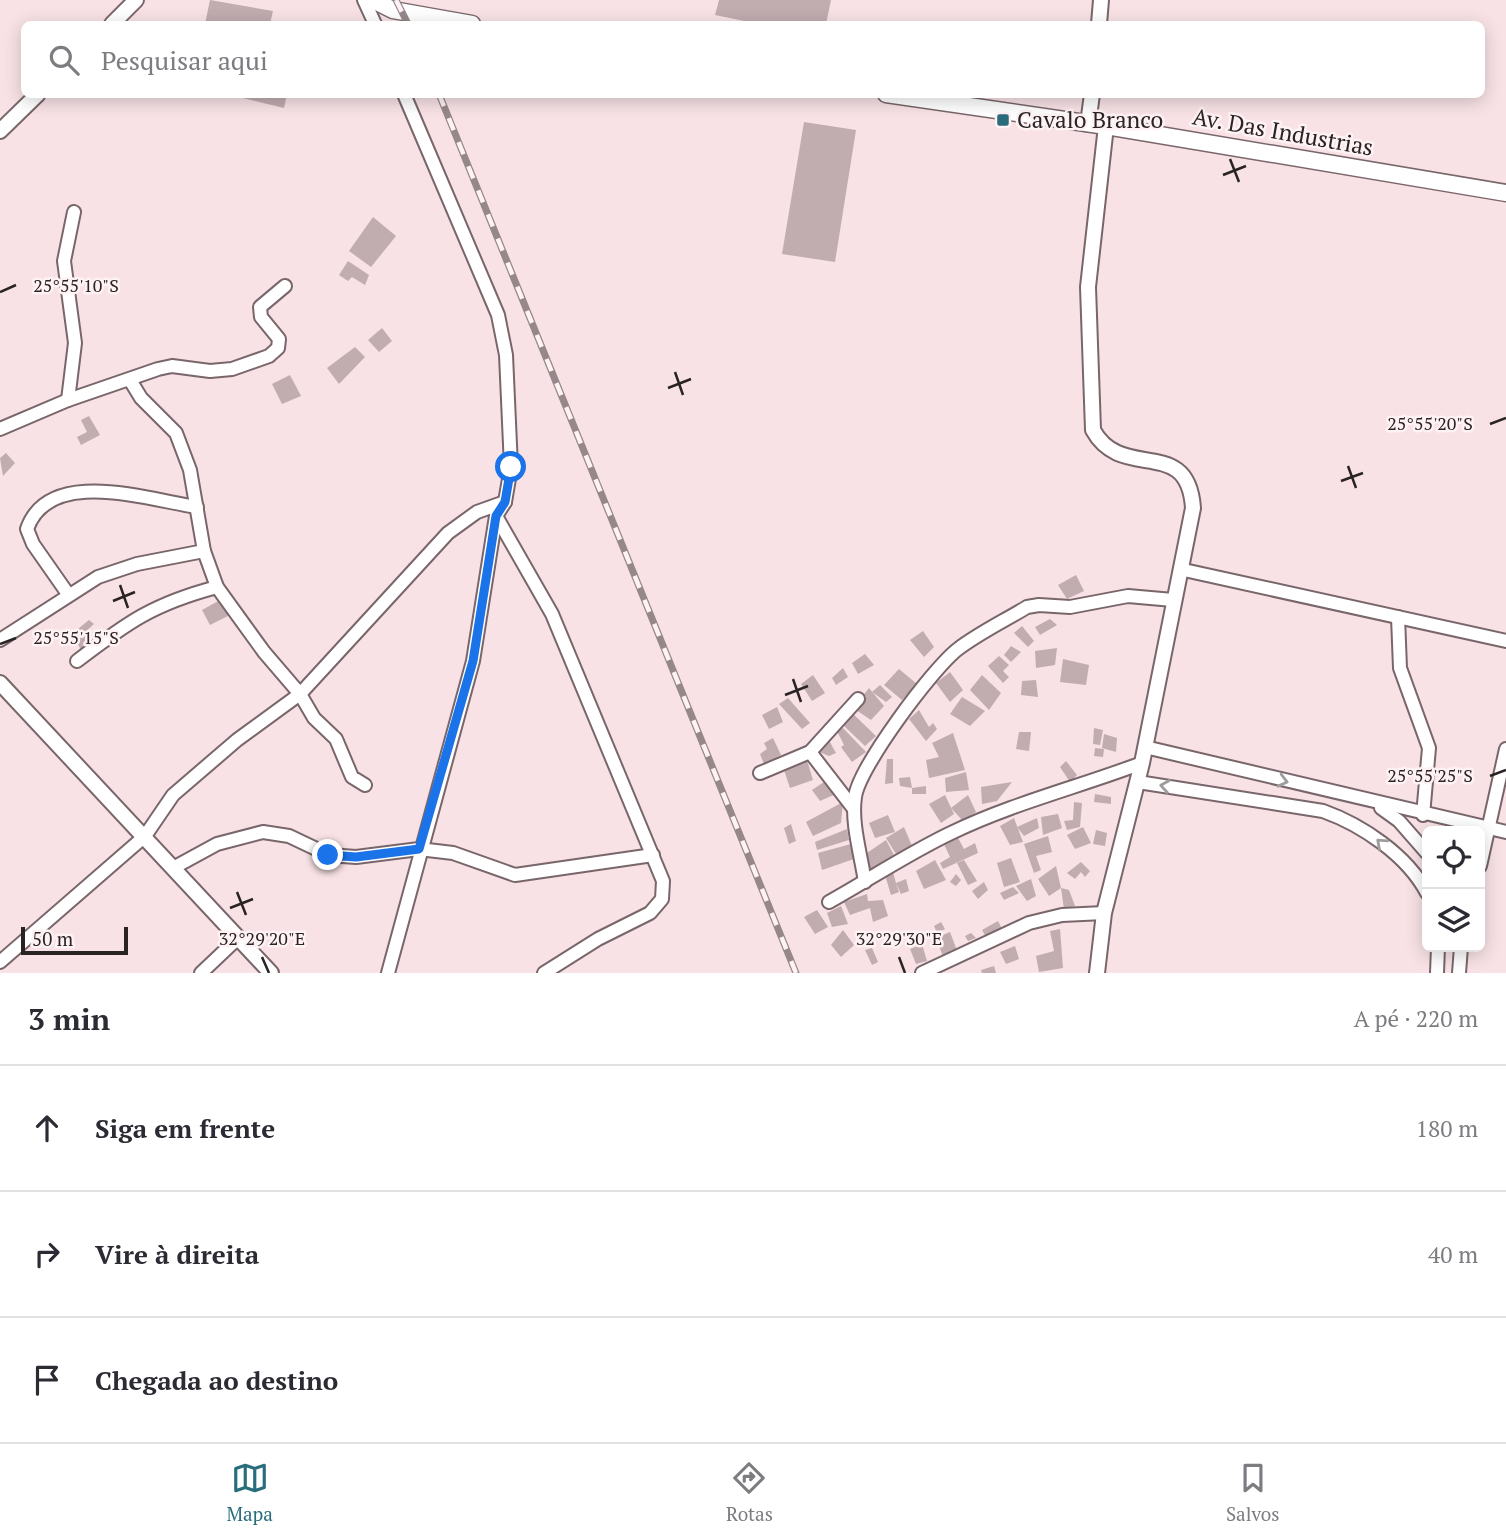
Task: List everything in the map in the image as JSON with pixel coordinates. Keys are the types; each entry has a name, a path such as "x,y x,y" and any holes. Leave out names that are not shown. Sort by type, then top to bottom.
{"main road":[{"path":"373,0 393,10 455,21"},
{"name":"Av. Das Industrias","path":"913,98 1106,126 1506,192"}],"street":[{"path":"115,21 136,0"},
{"path":"364,0 374,21"},
{"path":"1099,21 1101,0"},
{"path":"0,131 34,98"},
{"path":"388,973 419,849 473,661 496,516 505,502 511,467 506,355 498,315 406,98"},
{"path":"1088,124 1091,98"},
{"path":"1097,973 1104,913 1138,782 1173,600 1184,570 1194,508 1186,478 1178,468 1113,453 1100,442 1093,430 1088,287 1106,126"},
{"path":"68,400 75,343 64,261 74,212"},
{"path":"0,429 68,400 172,366 210,371 232,369 276,352 279,339 261,317 260,307 285,286"},
{"path":"130,380 141,398 177,433 190,470 204,551 217,587 264,652 300,694 314,718 336,739 352,777 365,785"},
{"path":"68,594 33,544 27,529 31,518 55,498 72,491 91,490 197,508"},
{"path":"0,962 145,835 173,795 237,740 300,694 448,533 477,512 505,502"},
{"path":"496,516 552,614 663,881 664,892 659,906 544,973"},
{"path":"0,640 68,594 118,569 204,551"},
{"path":"1184,570 1506,641"},
{"path":"77,661 138,615 179,598 217,587"},
{"path":"865,882 854,809 857,789 865,771 928,681 958,648 1027,607 1070,607 1128,596 1173,600"},
{"path":"1398,617 1400,668 1429,748 1423,815"},
{"path":"0,683 145,835 237,939 271,973"},
{"path":"760,773 810,752 858,699"},
{"path":"1145,747 1423,815 1506,832"},
{"path":"1485,848 1506,749"},
{"path":"810,752 854,809"},
{"path":"829,902 951,833 1054,791 1090,783 1142,763"},
{"path":"1255,800 1259,775"},
{"path":"1138,782 1323,811 1349,820 1378,838 1423,889"},
{"path":"1375,803 1398,821 1422,847"},
{"path":"173,868 216,844 263,832 289,836 328,855 356,857 419,849 453,853 515,876 653,855"},
{"path":"922,973 1029,923 1062,915 1104,913"},
{"path":"201,973 237,939"},
{"path":"1437,973 1438,952"},
{"path":"1459,973 1461,952"}],"building":[{"path":"210,0 273,11 271,21 206,21"},
{"path":"719,0 831,0 827,21 744,21 715,15"},
{"path":"243,98 286,98 284,108"},
{"path":"804,122 856,130 835,262 782,254"},
{"path":"373,217 396,236 371,267 349,251"},
{"path":"348,261 369,275 365,285 352,277 348,281 339,275"},
{"path":"382,328 392,341 379,352 368,340"},
{"path":"355,347 365,357 339,384 327,368"},
{"path":"290,375 301,396 282,404 272,384"},
{"path":"89,416 100,435 81,445 77,437 87,432 81,420"},
{"path":"6,453 15,463 3,476 0,458"},
{"path":"1076,575 1084,591 1067,599 1058,585"},
{"path":"220,600 230,615 210,625 202,610"},
{"path":"1050,619 1057,625 1040,635 1035,627"},
{"path":"89,620 94,624 84,633 93,644 83,653 77,643 80,640 73,633"},
{"path":"1022,626 1034,641 1028,647 1014,633"},
{"path":"923,631 934,647 924,657 910,640"},
{"path":"1011,646 1021,652 1011,662 1004,655"},
{"path":"1057,648 1055,665 1036,668 1035,651"},
{"path":"865,654 874,665 858,674 852,663"},
{"path":"999,656 1009,665 1003,671 1009,677 1003,683 988,666"},
{"path":"1063,659 1089,665 1086,685 1060,682"},
{"path":"843,668 848,677 836,685 832,678"},
{"path":"899,669 917,684 902,700 884,685"},
{"path":"950,672 963,690 950,702 936,683"},
{"path":"813,675 825,693 812,701 801,684"},
{"path":"982,675 1001,693 989,710 970,690"},
{"path":"1036,680 1038,697 1021,695 1022,681"},
{"path":"880,685 892,697 886,702 872,692"},
{"path":"869,688 884,706 871,720 853,708"},
{"path":"962,697 985,711 970,726 950,714"},
{"path":"788,698 810,723 802,729 779,704"},
{"path":"777,707 783,722 769,729 762,715"},
{"path":"849,710 876,736 865,746 841,723"},
{"path":"919,710 929,727 933,723 937,729 926,741 909,719"},
{"path":"843,728 866,752 852,762 841,747 844,745 837,731"},
{"path":"1094,728 1103,730 1100,745 1093,744"},
{"path":"1019,732 1031,732 1029,751 1016,749"},
{"path":"953,733 965,770 929,778 926,760 939,757 932,743"},
{"path":"1104,734 1117,738 1116,752 1102,748"},
{"path":"826,735 836,753 829,756 815,750"},
{"path":"773,738 781,755 764,764 760,754 767,749 764,743"},
{"path":"1095,748 1104,749 1103,757 1094,756"},
{"path":"806,757 813,780 790,788 783,767"},
{"path":"887,759 893,759 893,783 885,784"},
{"path":"1066,761 1077,775 1070,782 1060,767"},
{"path":"966,772 969,790 946,792 945,778"},
{"path":"910,777 912,788 900,786 899,778"},
{"path":"827,780 838,793 820,801 812,790"},
{"path":"1012,782 997,801 982,804 981,787"},
{"path":"926,786 926,794 912,794 912,788"},
{"path":"1095,794 1111,797 1111,804 1094,802"},
{"path":"945,795 954,814 941,823 929,804"},
{"path":"968,795 976,812 963,821 951,808"},
{"path":"843,802 841,823 813,836 806,822"},
{"path":"1074,802 1082,803 1080,827 1067,830 1064,821 1073,820"},
{"path":"1058,814 1062,828 1043,835 1041,817"},
{"path":"888,815 895,832 875,838 869,823"},
{"path":"1014,818 1023,842 1010,845 1000,826"},
{"path":"1037,818 1039,828 1024,836 1017,827"},
{"path":"791,824 796,841 789,844 784,828"},
{"path":"904,827 912,846 896,854 886,838"},
{"path":"1083,827 1091,843 1075,849 1067,835"},
{"path":"847,829 849,840 817,850 815,842"},
{"path":"1096,830 1107,833 1105,846 1093,844"},
{"path":"957,836 964,849 975,843 978,853 943,869 940,863 950,857 943,842"},
{"path":"1048,836 1052,852 1036,856 1041,870 1034,873 1024,844"},
{"path":"886,840 894,855 869,871 864,855"},
{"path":"851,844 854,859 822,870 818,853"},
{"path":"1011,858 1020,882 1004,887 997,863"},
{"path":"935,860 946,880 924,889 916,871"},
{"path":"964,860 977,881 968,885 957,863"},
{"path":"1081,862 1090,871 1085,877 1081,872 1075,879 1067,873"},
{"path":"1056,866 1061,888 1049,896 1038,879"},
{"path":"893,872 899,892 891,895 885,875"},
{"path":"956,874 961,880 956,886 950,882"},
{"path":"906,879 909,891 901,894 896,883"},
{"path":"1031,879 1036,896 1027,901 1016,886"},
{"path":"984,882 988,890 978,899 972,891"},
{"path":"1013,887 1019,893 1004,900 1000,893"},
{"path":"1061,888 1069,890 1075,906 1064,909"},
{"path":"867,894 868,901 883,900 888,916 873,922 870,908 850,915 844,902"},
{"path":"841,906 848,924 832,927 827,913"},
{"path":"817,910 828,927 815,934 804,917"},
{"path":"998,921 1002,929 986,937 982,930"},
{"path":"941,922 945,929 937,933 934,926"},
{"path":"1060,929 1063,968 1039,972 1036,956 1054,951 1050,931"},
{"path":"843,930 854,945 841,957 831,945"},
{"path":"950,932 958,953 944,959 936,938"},
{"path":"971,933 976,938 968,941 965,936"},
{"path":"922,944 927,961 916,964 910,949"},
{"path":"1015,946 1019,959 1006,964 1000,952"},
{"path":"872,948 878,962 872,965 865,950"},
{"path":"994,966 996,973 982,973 981,970"}],"railway":[{"path":"396,0 406,21"},
{"path":"441,98 796,973"}],"place":[{"name":"Cavalo Branco","path":"1003,120"}],"route":[{"path":"328,855 356,857 419,849 473,661 496,516 505,502 511,467"}]}
